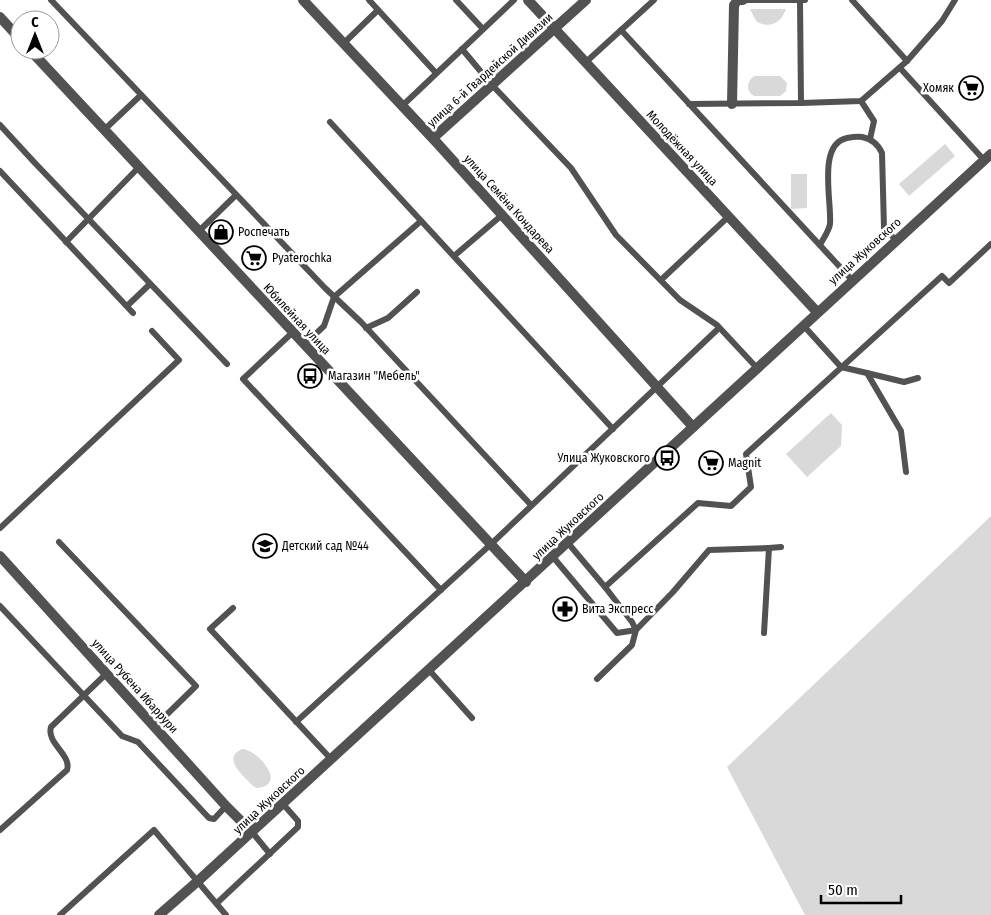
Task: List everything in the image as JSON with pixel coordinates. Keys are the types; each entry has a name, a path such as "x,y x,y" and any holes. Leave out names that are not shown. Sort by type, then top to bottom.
{"street":[{"name":"улица Семёна Кондарева","path":"303,0 433,138 693,427"},
{"name":"Молодёжная улица","path":"528,0 817,312"},
{"name":"улица 6-й Гвардейской Дивизии","path":"433,138 586,0"},
{"path":"732,104 734,5 738,0 743,0"},
{"path":"0,17 10,28"},
{"name":"Юбилейная улица","path":"39,60 526,582"},
{"name":"улица Жуковского","path":"159,915 198,882 430,670 987,157"},
{"name":"улица Рубена Ибаррури","path":"0,556 226,806 252,832"}],"lane":[{"path":"51,0 334,298 366,328 531,505"},
{"path":"369,0 436,73"},
{"path":"456,0 483,29"},
{"path":"402,106 514,0"},
{"path":"586,62 654,0"},
{"path":"743,0 802,0 801,103"},
{"path":"852,0 908,61"},
{"path":"689,104 861,101 908,61 942,21 955,0"},
{"path":"344,43 378,10"},
{"path":"621,30 852,280"},
{"path":"462,49 492,84 571,168 616,235 680,300 719,328 757,368"},
{"path":"900,68 987,157"},
{"path":"104,130 141,95"},
{"path":"861,101 874,121 870,139"},
{"path":"330,122 613,429"},
{"path":"0,125 227,364"},
{"path":"820,245 830,225 829,159 833,148 843,139 858,136 870,139 879,146 882,153 884,228 896,240"},
{"path":"66,242 139,167"},
{"path":"0,171 133,313"},
{"path":"199,231 236,195"},
{"path":"454,256 502,215"},
{"path":"661,280 728,217"},
{"path":"304,344 324,326 334,298 421,221"},
{"path":"605,587 698,503 731,506 751,487 746,454 942,276 949,283 991,244"},
{"path":"127,306 150,284"},
{"path":"366,328 388,318 417,292"},
{"path":"803,325 842,367 904,382 918,378"},
{"path":"296,722 490,545 719,328"},
{"path":"0,528 180,360 152,330"},
{"path":"293,332 243,379 441,590"},
{"path":"867,373 901,431 906,472"},
{"path":"58,542 196,686 155,726"},
{"path":"568,543 605,587 636,630"},
{"path":"597,679 632,645 636,630 709,550 781,547"},
{"path":"764,633 768,548"},
{"path":"553,557 617,633 636,630"},
{"path":"0,606 122,736 138,742 209,818 214,819 226,806"},
{"path":"233,608 210,629 331,759"},
{"path":"430,670 472,718"},
{"path":"0,830 67,770 68,763 51,735 51,727 107,673"},
{"path":"217,903 298,827 298,821 282,804"},
{"path":"60,915 154,830 226,915"},
{"path":"252,832 270,854"}],"shaded area":[{"path":"750,9 786,9 781,18 774,24 765,25 756,21"},
{"path":"754,76 780,76 787,83 786,91 780,96 754,96 749,92 748,86"},
{"path":"945,144 955,156 909,196 899,184"},
{"path":"791,174 807,174 807,208 791,209"},
{"path":"831,413 842,425 841,446 807,477 786,454"},
{"path":"991,516 991,915 805,915 727,767"},
{"path":"242,749 255,755 267,767 270,781 266,785 257,788 253,786 236,768 234,758 236,753"}],"place":[{"name":"Хомяк","path":"971,88"},
{"name":"Роспечать","path":"221,232"},
{"name":"Pyaterochka","path":"254,258"},
{"name":"Магазин \"Мебель\"","path":"310,376"},
{"name":"Улица Жуковского","path":"667,458"},
{"name":"Magnit","path":"711,463"},
{"name":"Детский сад №44","path":"265,546"},
{"name":"Вита Экспресс","path":"565,609"}]}
